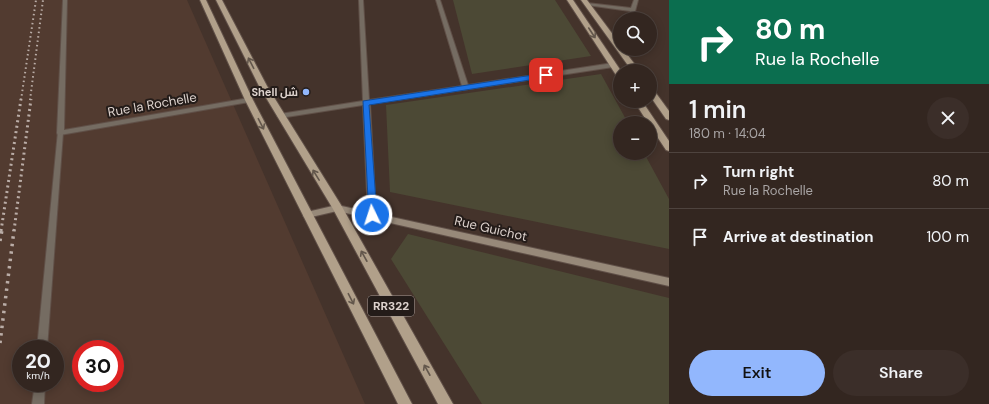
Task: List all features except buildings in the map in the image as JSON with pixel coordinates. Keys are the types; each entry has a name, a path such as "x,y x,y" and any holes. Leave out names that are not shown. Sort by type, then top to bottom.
{"main road":[{"name":"RR322","path":"203,0 249,100 405,404"},
{"name":"RR322","path":"219,0 280,116 337,208 446,404"},
{"path":"570,0 613,65"},
{"path":"585,2 613,38"},
{"path":"657,101 669,117"},
{"path":"643,108 669,148"}],"street":[{"path":"43,340 60,133 65,0"},
{"path":"361,0 365,103 372,215"},
{"path":"438,0 465,87"},
{"path":"585,2 632,10 636,0"},
{"path":"280,116 613,65"},
{"name":"Rue la Rochelle","path":"60,133 249,100"},
{"name":"Rue Guichot","path":"307,215 337,208 669,282"},
{"path":"38,404 39,392"}],"shaded area":[{"path":"0,0 187,0 365,404 0,404"},
{"path":"453,0 555,0 591,56 472,74"},
{"path":"601,74 613,96 613,108 620,108 624,116 613,116 613,160 648,160 669,199 669,249 390,192 386,105"},
{"path":"408,234 669,298 669,404 482,404 391,259"}],"railway":[{"path":"21,100 36,0"},
{"path":"30,100 43,0"},
{"path":"1,231 21,99"},
{"path":"14,231 31,99"},
{"path":"0,241 2,230"},
{"path":"0,343 14,230"}],"place":[{"name":"Shell شل","path":"306,92"}],"route":[{"path":"372,215 365,103 546,75"}]}
